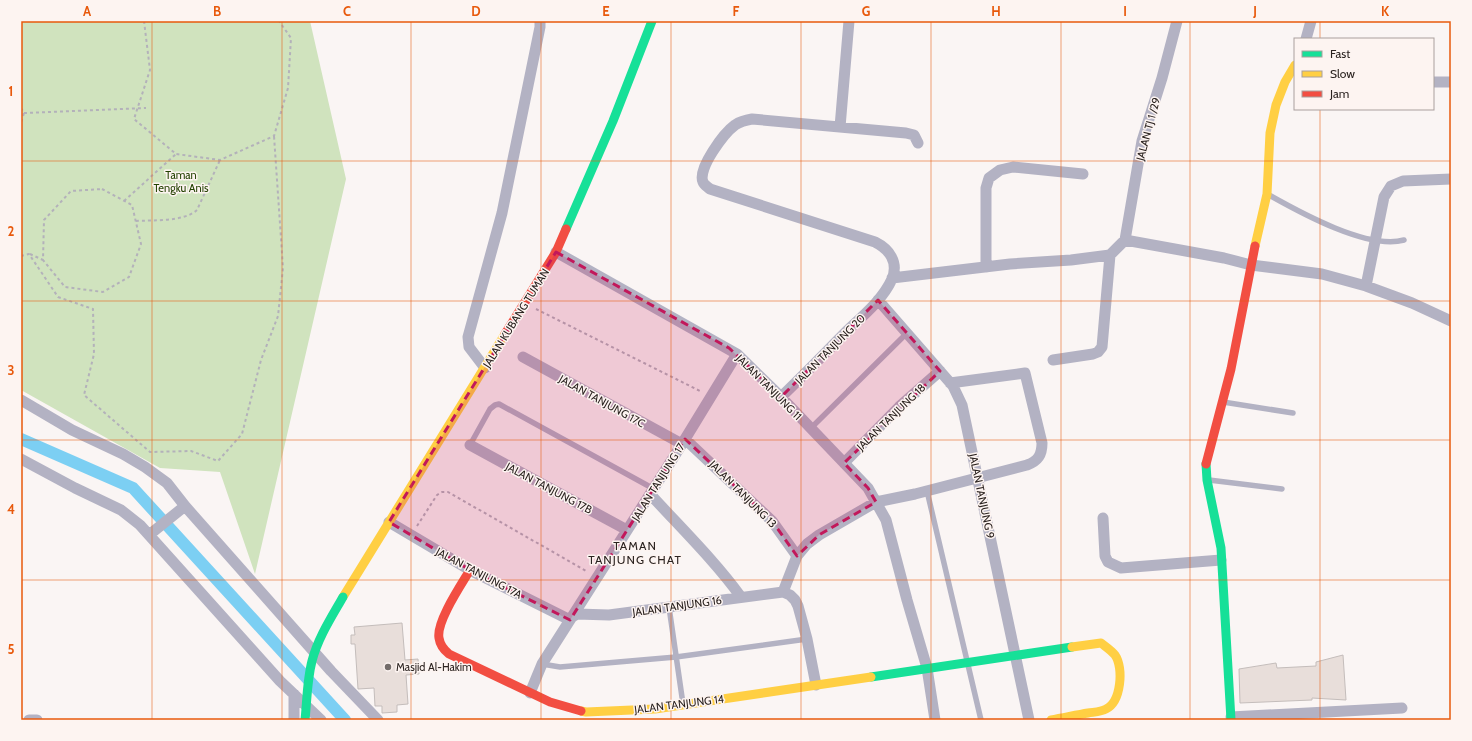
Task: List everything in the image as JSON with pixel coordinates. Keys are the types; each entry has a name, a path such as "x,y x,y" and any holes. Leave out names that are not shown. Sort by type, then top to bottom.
{"street":[{"path":"485,368 469,347 468,337 502,213 540,21"},
{"name":"JALAN KUBANG TUMAN","path":"305,720 312,660 327,627 343,597 556,252 613,122 652,21"},
{"path":"840,127 849,21"},
{"name":"JALAN TJ 1 /29","path":"1125,240 1142,141 1162,78 1177,21"},
{"path":"1306,38 1311,21"},
{"path":"1294,67 1285,82 1276,105 1270,133 1267,194 1251,265 1231,369 1206,464 1207,480 1220,548 1231,719 1402,708"},
{"path":"1434,82 1451,82"},
{"path":"918,143 914,135 906,133 752,119 742,121 734,126 714,149 702,172 703,182 710,189 884,246 891,255 894,266 892,278 1110,255 1125,240 1210,255 1251,265 1322,274 1366,286 1412,303 1451,321"},
{"path":"986,267 986,188 989,178 1000,170 1013,167 1083,174"},
{"path":"1366,286 1384,197 1391,186 1403,181 1451,179"},
{"name":"JALAN TANJUNG 11","path":"556,252 737,354 781,397 868,488 886,520 927,668 935,720"},
{"path":"1054,360 1093,354 1098,352 1102,347 1110,255"},
{"name":"JALAN TANJUNG 20","path":"781,397 878,300 892,278"},
{"name":"JALAN TANJUNG 9","path":"878,300 953,386 962,405 1029,720"},
{"name":"JALAN TANJUNG 17","path":"530,693 542,664 684,442 737,354"},
{"name":"JALAN TANJUNG 17C","path":"523,357 684,442"},
{"name":"JALAN TANJUNG 18","path":"844,463 899,407 940,371"},
{"path":"816,685 807,639 798,606 790,595 782,592 797,556 807,544 819,535 876,502 927,491 1027,465 1033,463 1042,452 1042,443 1025,373 950,383"},
{"path":"21,400 72,430 123,454 145,467 167,483 185,507 331,671 378,720"},
{"name":"JALAN TANJUNG 13","path":"684,442 772,521 797,556"},
{"name":"JALAN TANJUNG 17B","path":"470,445 627,530"},
{"path":"21,459 75,488 121,510 153,532 280,680 320,720"},
{"path":"652,492 712,560 741,597"},
{"path":"153,532 185,507"},
{"path":"1103,518 1105,556 1108,562 1120,568 1221,560"},
{"name":"JALAN TANJUNG 17A","path":"389,522 470,570 571,619"},
{"name":"JALAN TANJUNG 14","path":"470,570 440,623 437,632 438,642 443,650 550,702 586,712 655,709 1101,643 1109,648 1116,657 1121,670 1120,683 1113,705 1105,710 1051,720"},
{"name":"JALAN TANJUNG 16","path":"571,619 577,614 609,615 782,592"},
{"path":"294,694 294,720"},
{"path":"655,709 656,720"},
{"path":"29,720 37,720"}],"lane":[{"path":"1267,194 1300,213 1329,226 1376,240 1388,242 1404,240"},
{"path":"811,428 907,333"},
{"path":"1223,402 1293,413"},
{"path":"470,445 490,409 499,404 652,492"},
{"path":"1207,480 1282,489"},
{"path":"927,491 981,720"},
{"path":"669,607 683,704"},
{"path":"542,664 560,667 676,657 807,639"}],"path":[{"path":"144,21 150,70 134,119 176,154 220,160 274,136"},
{"path":"29,254 58,297 93,309 94,354 84,395 150,452 191,451 218,461 242,434 261,360 278,316 283,268 274,136 288,88 291,38 279,21"},
{"path":"21,108 24,113 21,122"},
{"path":"24,113 146,108"},
{"path":"124,200 176,154"},
{"path":"136,221 177,218 192,215 197,210 220,160"},
{"path":"21,256 29,254 44,260 65,287 103,292 129,277 141,244 132,205 102,189 71,191 44,220 44,260"},
{"path":"525,302 552,318 711,396"},
{"path":"411,535 435,497 439,493 448,492 598,577"}],"highlighted area":[{"path":"556,252 729,348 781,397 878,300 940,371 844,463 868,488 876,502 819,535 797,556 772,521 685,439 570,620 470,570 389,522"}],"green space":[{"name":"Taman Tengku Anis","path":"21,21 310,21 346,179 255,574 220,472 160,468 21,390"}],"building":[{"name":"Masjid Al-Hakim","path":"402,623 405,660 418,659 419,674 406,675 408,704 397,705 397,712 382,713 382,706 375,706 374,688 358,689 355,644 351,644 351,635 355,635 354,627"},
{"path":"1343,655 1346,700 1312,698 1312,700 1240,703 1239,669 1276,663 1277,668 1316,666 1316,662"}],"waterway":[{"path":"21,439 133,488 345,720"}],"traffic: fast":[{"path":"566,229 613,121 652,21"},
{"path":"1206,464 1207,480 1221,548 1231,720"},
{"path":"305,720 307,690 312,661 325,628 343,597"},
{"path":"871,677 1072,647"}],"traffic: slow":[{"path":"1255,246 1267,194 1270,133 1276,105 1285,82 1294,67"},
{"path":"343,597 505,334"},
{"path":"1051,720 1104,710 1111,705 1118,692 1120,684 1120,668 1118,661 1112,652 1101,643 1072,647"},
{"path":"581,711 655,709 871,677"}],"traffic: jam":[{"path":"505,334 556,252 566,229"},
{"path":"1206,464 1231,369 1255,246"},
{"path":"470,570 445,613 441,623 439,638 444,649 449,654 550,702 581,711"}],"place":[{"name":"Masjid Al-Hakim","path":"388,667"}],"district":[{"name":"TAMAN TANJUNG CHAT","path":"635,552"}]}
